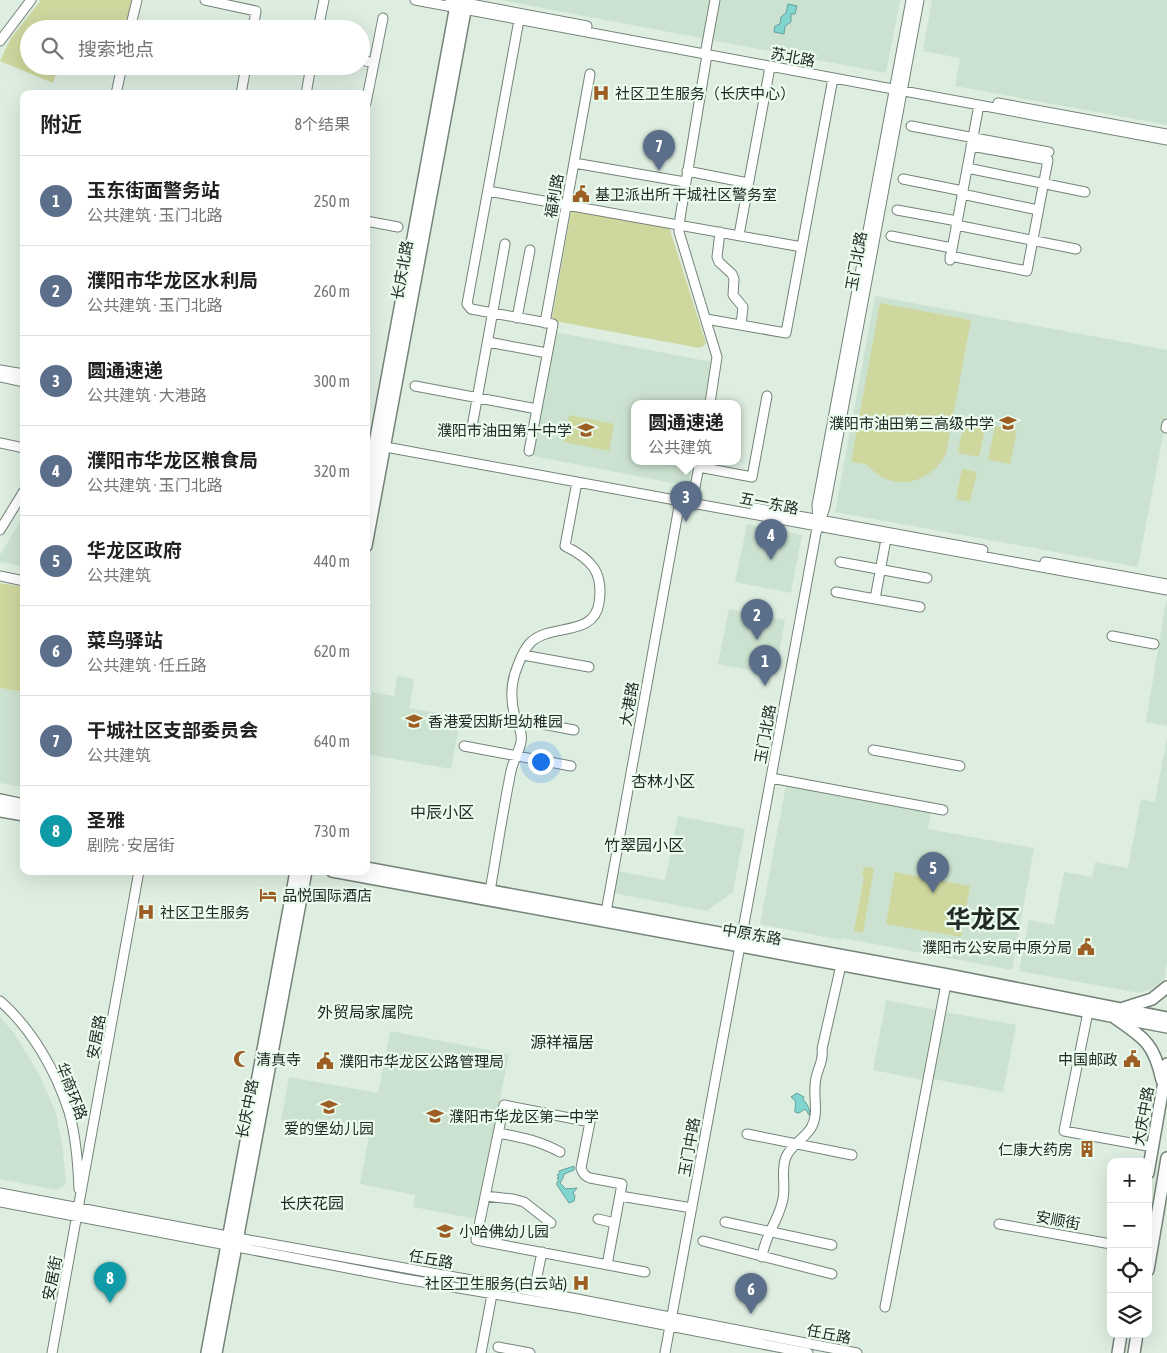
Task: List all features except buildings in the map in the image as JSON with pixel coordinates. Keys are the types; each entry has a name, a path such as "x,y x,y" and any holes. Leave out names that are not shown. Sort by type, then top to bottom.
{"main road":[{"name":"长庆北路","path":"370,472 460,3"},
{"name":"长庆北路","path":"370,505 376,443"},
{"path":"0,800 20,804"},
{"path":"0,811 20,814"},
{"name":"中原东路","path":"370,869 606,912 841,965 1167,1027"},
{"name":"长庆中路","path":"216,1353 295,875"},
{"name":"长庆中路","path":"207,1353 233,1242 305,875"},
{"name":"中原东路","path":"355,875 741,942 948,974 1167,1018"},
{"path":"1121,1008 1152,999 1167,987"},
{"path":"1111,1016 1144,1039 1158,1064 1163,1085"},
{"name":"大庆中路","path":"1151,1158 1167,1064"},
{"path":"1152,1248 1167,1158"},
{"path":"1118,1353 1120,1338"},
{"path":"1134,1353 1137,1338"}],"street":[{"path":"0,41 31,0"},
{"path":"132,20 137,0"},
{"path":"205,0 256,11 254,20"},
{"path":"320,20 324,0"},
{"name":"苏北路","path":"415,0 460,3 899,88 1167,134"},
{"path":"710,400 717,357 680,239 679,224 714,0"},
{"name":"玉门北路","path":"899,88 911,0"},
{"name":"玉门北路","path":"741,942 818,522 818,505 899,88 919,0"},
{"name":"苏北路","path":"460,3 519,20 707,52 770,66 899,88 1167,140"},
{"path":"369,90 383,18"},
{"path":"519,20 468,304 471,309 553,324 529,451"},
{"path":"370,62 374,63"},
{"path":"739,235 770,66"},
{"name":"福利路","path":"545,323 590,74"},
{"path":"117,90 120,75"},
{"path":"242,90 244,75"},
{"path":"307,90 309,75"},
{"path":"706,319 786,333 833,78"},
{"path":"950,255 979,105"},
{"path":"891,236 950,255 1027,271 1048,160 910,126"},
{"path":"972,142 1049,152"},
{"path":"574,163 686,182"},
{"path":"967,168 1085,192"},
{"path":"687,171 748,182"},
{"path":"903,179 1038,210"},
{"path":"488,191 802,247"},
{"path":"897,210 1076,249"},
{"path":"370,222 398,227"},
{"path":"720,232 717,257 734,279 733,295 743,307 741,325"},
{"path":"472,427 505,244"},
{"path":"517,318 530,250"},
{"path":"488,342 547,353"},
{"path":"0,370 20,373"},
{"path":"0,377 20,381"},
{"path":"415,386 537,409"},
{"path":"703,465 752,477 767,396"},
{"name":"五一东路","path":"376,443 391,448 680,501 693,500"},
{"name":"五一东路","path":"376,443 1167,584"},
{"path":"0,444 20,447"},
{"path":"693,500 699,465"},
{"path":"490,891 511,771 521,742 521,734 513,705 512,686 518,664 531,642 540,636 579,626 592,619 596,614 600,591 596,572 582,555 565,546 577,482"},
{"path":"0,530 20,498"},
{"name":"大港路","path":"606,912 680,501"},
{"name":"五一东路","path":"818,522 886,539 1167,590"},
{"path":"875,599 886,539"},
{"path":"840,562 927,578"},
{"path":"0,576 20,580"},
{"path":"836,592 920,607"},
{"path":"1112,636 1154,644"},
{"path":"523,655 589,667"},
{"path":"516,719 574,730"},
{"path":"464,746 571,766"},
{"path":"872,750 960,766"},
{"path":"771,778 943,810"},
{"name":"安居路","path":"78,1212 138,875"},
{"name":"玉门中路","path":"665,1353 741,942"},
{"path":"762,1257 763,1246 783,1202 785,1159 814,1122 816,1106 815,1082 818,1069 824,1059 822,1049 841,965"},
{"path":"885,1307 946,984"},
{"name":"华商环路","path":"0,1001 10,1010 37,1045 63,1096 73,1130 78,1166 78,1212"},
{"path":"1088,1012 1064,1131 1153,1147"},
{"path":"607,1265 622,1184 590,1178 582,1172 580,1168 590,1122 504,1105 476,1240 542,1252 607,1265 645,1272"},
{"path":"498,1133 544,1143 560,1152"},
{"path":"747,1134 852,1155"},
{"name":"任丘路","path":"0,1193 78,1212 233,1242 671,1322 857,1353"},
{"path":"485,1196 524,1202 551,1223"},
{"path":"620,1196 692,1208"},
{"name":"任丘路","path":"0,1202 78,1212"},
{"name":"安居街","path":"52,1353 78,1212"},
{"path":"598,1219 615,1223"},
{"path":"725,1222 832,1245"},
{"name":"安顺街","path":"999,1224 1107,1243"},
{"path":"703,1241 832,1274"},
{"path":"534,1291 542,1252"},
{"path":"481,1353 493,1289"},
{"name":"任丘路","path":"493,1289 534,1291 808,1353"},
{"path":"498,1347 530,1353"}],"shaded area":[{"path":"500,0 900,0 886,73"},
{"path":"932,0 1167,0 1167,125 955,86 960,58 923,51"},
{"name":"濮阳市油田第三高级中学","path":"875,296 1167,350 1167,414 1138,567 835,512"},
{"name":"濮阳市油田第十中学","path":"555,332 712,362 705,400 631,400 631,465 692,465 688,486 533,456"},
{"path":"20,522 20,565 0,562 0,555"},
{"path":"747,524 802,535 791,593 735,582"},
{"path":"1167,601 1167,726 1146,722"},
{"path":"729,609 785,620 775,675 718,664"},
{"name":"香港爱因斯坦幼稚园","path":"397,676 414,679 409,708 461,717 451,769 370,755 370,703 372,692 394,696"},
{"path":"0,688 20,691 20,786 0,783"},
{"path":"1167,737 1167,963 1164,982 1139,993 1019,971 1029,920 1054,925 1064,872 1092,877 1095,862 1128,868 1141,799 1155,802"},
{"path":"786,785 931,812 928,829 1034,848 1012,970 760,924"},
{"path":"678,816 745,829 733,892 707,911 613,893 617,871 665,880"},
{"path":"886,1000 936,1010 923,1080 873,1070"},
{"path":"946,1012 1016,1025 1003,1092 933,1079"},
{"path":"0,1017 14,1033 39,1074 56,1113 63,1150 66,1184 57,1190 0,1179"},
{"name":"濮阳市华龙区第一中学","path":"390,1031 509,1054 476,1219 413,1207 415,1195 360,1184 369,1136 281,1121 289,1077 378,1093"}],"green space":[{"path":"41,0 133,0 128,20 25,20"},
{"path":"20,27 20,69 0,61 11,38"},
{"path":"34,75 55,75 53,83"},
{"path":"571,211 669,227 706,343 704,346 699,348 555,321 552,318"},
{"path":"880,303 971,320 946,454 941,462 927,475 910,482 891,481 880,476 867,465 851,462"},
{"path":"569,415 614,424 609,451 564,442"},
{"path":"964,420 986,424 979,457 958,453"},
{"path":"995,426 1017,430 1010,464 988,460"},
{"path":"962,469 977,472 970,502 956,499"},
{"path":"0,583 20,586 20,691 0,688"},
{"path":"864,867 874,868 863,933 854,931 864,877 862,876"},
{"path":"895,872 970,886 961,937 886,924"}],"water":[{"path":"788,4 797,6 795,14 791,14 791,22 785,26 784,34 774,32 775,26 780,24 781,17 786,13"},
{"path":"797,1093 804,1097 803,1099 808,1106 810,1116 805,1109 799,1113 795,1112 796,1103 791,1097"},
{"path":"574,1166 574,1170 564,1174 560,1183 566,1189 577,1188 573,1193 575,1196 574,1201 569,1203 557,1185 559,1181 557,1178 559,1177 557,1175 560,1173 559,1171"}],"place":[{"name":"社区卫生服务（长庆中心）","path":"601,93"},
{"name":"干城社区支部委员会","path":"659,171"},
{"name":"基卫派出所 干城社区警务室","path":"581,194"},
{"name":"濮阳市油田第三高级中学","path":"1008,423"},
{"name":"濮阳市油田第十中学","path":"586,430"},
{"name":"圆通速递","path":"686,522"},
{"name":"濮阳市华龙区粮食局","path":"771,560"},
{"name":"濮阳市华龙区水利局","path":"757,640"},
{"name":"玉东街面警务站","path":"765,686"},
{"name":"香港爱因斯坦幼稚园","path":"414,721"},
{"name":"华龙区政府","path":"933,893"},
{"name":"品悦国际酒店","path":"268,895"},
{"name":"社区卫生服务","path":"146,912"},
{"name":"濮阳市公安局中原分局","path":"1086,947"},
{"name":"清真寺","path":"242,1059"},
{"name":"中国邮政","path":"1132,1059"},
{"name":"濮阳市华龙区公路管理局","path":"325,1061"},
{"name":"爱的堡幼儿园","path":"329,1107"},
{"name":"濮阳市华龙区第一中学","path":"435,1116"},
{"name":"仁康大药房","path":"1087,1149"},
{"name":"小哈佛幼儿园","path":"445,1231"},
{"name":"社区卫生服务(白云站)","path":"581,1283"},
{"name":"圣雅","path":"110,1303"},
{"name":"菜鸟驿站","path":"751,1314"}],"district":[{"name":"杏林小区","path":"663,781"},
{"name":"中辰小区","path":"442,812"},
{"name":"竹翠园小区","path":"644,845"},
{"name":"华龙区","path":"983,919"},
{"name":"外贸局家属院","path":"365,1012"},
{"name":"源祥福居","path":"562,1042"},
{"name":"长庆花园","path":"312,1203"}]}
